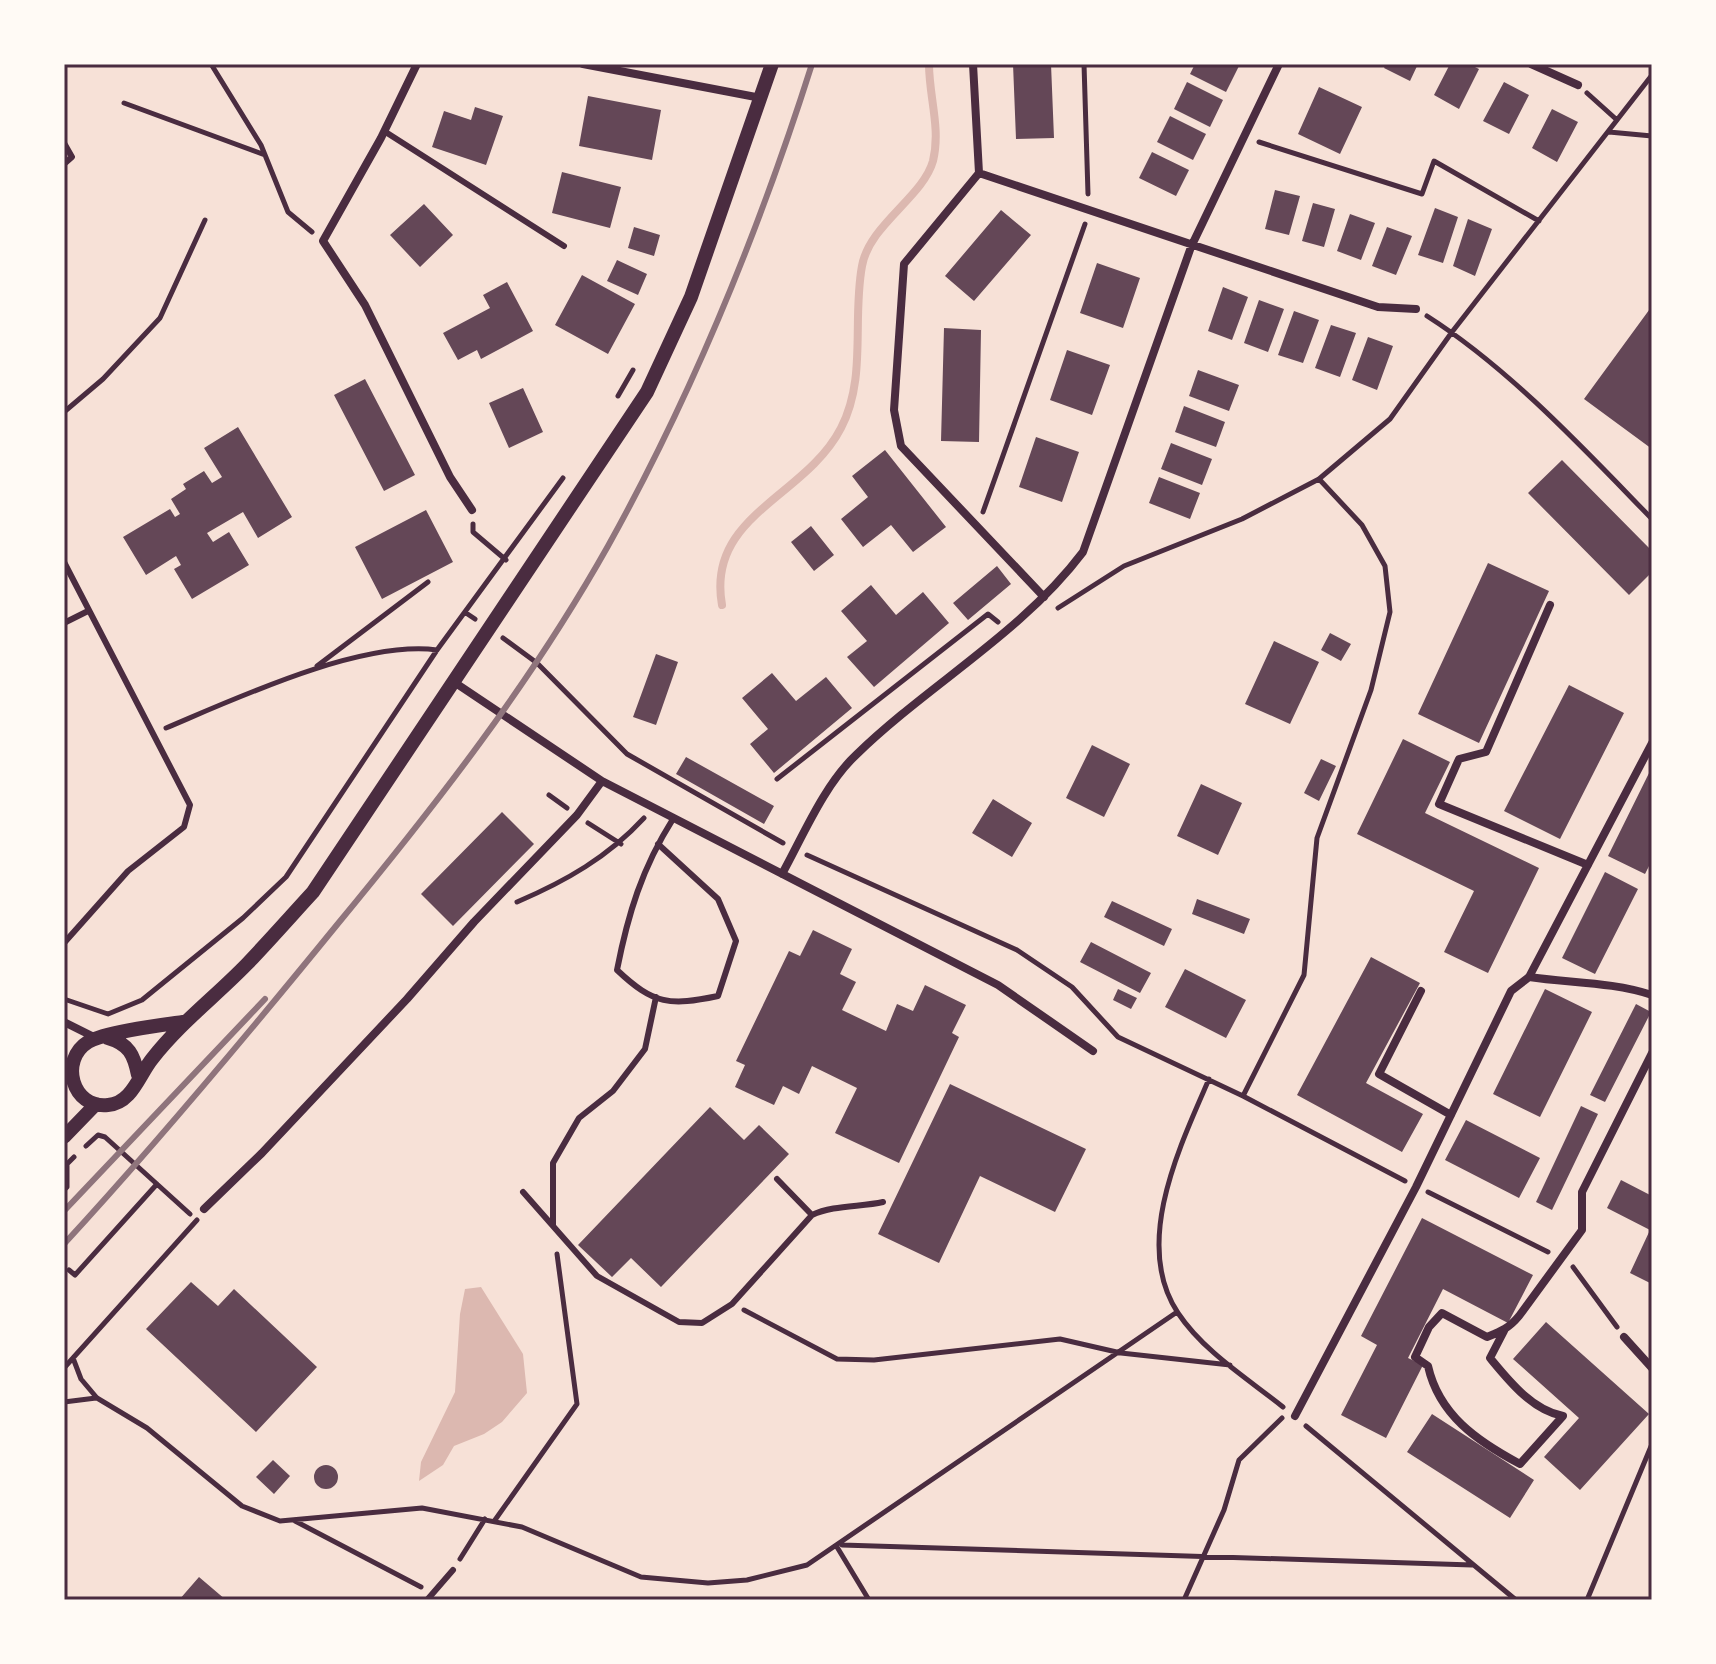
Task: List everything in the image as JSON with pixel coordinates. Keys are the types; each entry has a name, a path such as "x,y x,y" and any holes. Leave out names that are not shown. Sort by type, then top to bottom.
{"street":[{"path":"417,64 323,241 365,305 450,477 472,510"},
{"path":"583,64 762,98"},
{"path":"183,1022 137,1028 86,1043 72,1061 68,1079 85,1099 96,1104 119,1102 132,1092 138,1075 183,1022 245,966 313,892 647,392 691,297 772,64"},
{"path":"973,64 979,173 904,264 894,410 901,446 1044,597"},
{"path":"782,874 854,756 1007,631 1044,597 1083,552 1191,247 1279,64"},
{"path":"1531,64 1578,85"},
{"path":"979,173 1191,247 1378,307 1416,309"},
{"path":"1550,605 1486,752 1459,759 1439,804 1588,865"},
{"path":"454,682 602,781 998,985 1093,1051"},
{"path":"1292,1414 1451,1115 1511,991 1529,977 1652,743"},
{"path":"204,1209 262,1153 407,999 453,944 577,815 602,781"},
{"path":"1529,977 1584,986 1625,986 1652,995"},
{"path":"1421,991 1379,1074 1451,1115"},
{"path":"64,1022 102,1038 120,1041 133,1053 138,1075"},
{"path":"1504,1331 1487,1337 1442,1313 1429,1327 1415,1357 1428,1366 1433,1389 1464,1429 1520,1464 1563,1416 1549,1414 1514,1386 1490,1358 1504,1331 1519,1316 1582,1230 1582,1192 1652,1053"},
{"path":"64,1137 96,1104"},
{"path":"1624,1337 1652,1368"}],"lane":[{"path":"384,131 564,246"},
{"path":"64,143 72,157 64,164"},
{"path":"64,562 190,805 184,827 128,871 64,943"},
{"path":"64,623 88,611"},
{"path":"658,844 718,899 736,941 718,996 678,1004 640,991 617,970 629,909 658,844 673,819"},
{"path":"553,1225 553,1163 579,1118 613,1091 645,1049 656,997"},
{"path":"777,1179 812,1215"},
{"path":"523,1192 597,1276 679,1322 702,1323 732,1304 812,1215 824,1209 859,1208 883,1202"},
{"path":"427,1600 453,1570"}],"path":[{"path":"211,64 266,156 288,212 323,241"},
{"path":"978,528 1089,211 1084,64"},
{"path":"1052,612 1124,566 1242,519 1319,479 1390,419 1452,332 1652,75"},
{"path":"1578,85 1617,120"},
{"path":"124,103 266,156"},
{"path":"1609,132 1652,136"},
{"path":"1244,137 1422,194 1434,161 1539,221"},
{"path":"64,412 103,379 160,318 205,220"},
{"path":"1416,309 1452,332 1570,435 1652,519"},
{"path":"612,405 635,367"},
{"path":"64,999 108,1014 142,1000 243,918 286,877 437,650 506,560 569,470"},
{"path":"1243,1096 1304,975 1317,838 1371,690 1390,612 1385,566 1362,525 1319,479"},
{"path":"472,510 473,532 506,560"},
{"path":"313,669 428,582"},
{"path":"466,613 537,663 627,754 796,850 1017,950 1072,987 1118,1037 1209,1079 1181,1144 1159,1217 1162,1271 1177,1312 1231,1365 1516,1600"},
{"path":"777,779 988,614 1007,631"},
{"path":"154,733 313,669 415,647 437,650"},
{"path":"807,855 814,843"},
{"path":"508,906 551,888 621,844"},
{"path":"64,1190 67,1164 98,1135 105,1137 197,1221"},
{"path":"64,1149 74,1157"},
{"path":"69,1270 75,1275 157,1184"},
{"path":"64,1368 197,1221 204,1209"},
{"path":"494,1521 577,1404 553,1225"},
{"path":"732,1304 837,1359 874,1360 1060,1339 1121,1353 1231,1365"},
{"path":"73,1358 81,1379 97,1398 147,1428 242,1506 280,1521 422,1508 522,1527 641,1577 708,1583 747,1580 807,1565 1177,1312"},
{"path":"64,1402 97,1398"},
{"path":"1184,1600 1205,1557 1239,1460 1292,1414"},
{"path":"1587,1600 1652,1444"},
{"path":"453,1570 485,1519"},
{"path":"292,1520 432,1593"},
{"path":"839,1546 1473,1565"},
{"path":"839,1546 869,1600"}],"shaded area":[{"path":"481,1287 523,1354 527,1393 502,1422 484,1434 454,1446 443,1465 419,1481 421,1462 455,1392 460,1314 465,1289"}],"building":[{"path":"1013,64 1051,64 1054,138 1016,139"},
{"path":"1195,64 1239,66 1226,92 1190,74"},
{"path":"1386,64 1418,64 1410,81 1384,68"},
{"path":"1450,64 1469,64 1479,69 1459,109 1434,95"},
{"path":"1187,82 1223,100 1210,127 1174,109"},
{"path":"1504,82 1529,95 1509,134 1483,121"},
{"path":"1319,87 1362,107 1340,154 1298,134"},
{"path":"588,96 661,110 652,160 579,146"},
{"path":"475,107 503,116 486,165 432,147 444,111 471,120"},
{"path":"1552,109 1578,122 1557,162 1532,148"},
{"path":"1170,116 1206,134 1193,160 1157,142"},
{"path":"1152,152 1189,170 1176,196 1139,178"},
{"path":"562,172 621,187 610,228 552,213"},
{"path":"1275,190 1300,196 1289,235 1265,229"},
{"path":"1313,203 1335,209 1324,247 1302,241"},
{"path":"424,204 453,235 420,267 390,235"},
{"path":"1435,208 1458,217 1443,263 1418,255"},
{"path":"1001,210 1031,235 974,301 945,276"},
{"path":"1350,214 1375,223 1361,260 1337,251"},
{"path":"1468,219 1492,229 1475,276 1453,266"},
{"path":"634,227 660,235 654,256 628,248"},
{"path":"1387,227 1412,236 1396,275 1372,266"},
{"path":"617,260 647,274 638,295 607,281"},
{"path":"1097,263 1140,278 1123,328 1080,313"},
{"path":"582,275 635,304 608,354 555,325"},
{"path":"507,282 533,331 481,359 477,350 458,360 443,333 490,308 483,295"},
{"path":"1223,287 1248,297 1232,340 1208,331"},
{"path":"1259,300 1284,309 1268,352 1244,343"},
{"path":"1652,306 1652,449 1584,399"},
{"path":"1294,311 1319,320 1303,363 1278,355"},
{"path":"1331,325 1356,333 1340,377 1315,368"},
{"path":"944,328 981,330 979,442 941,441"},
{"path":"1368,337 1393,346 1377,390 1352,380"},
{"path":"1067,350 1110,365 1092,415 1050,400"},
{"path":"1198,370 1239,385 1229,411 1189,396"},
{"path":"365,379 415,475 384,491 334,395"},
{"path":"523,388 543,432 509,448 489,403"},
{"path":"1184,406 1225,422 1216,447 1175,432"},
{"path":"238,427 292,517 258,538 243,512 207,533 213,542 229,532 249,565 192,599 174,569 181,565 176,556 146,575 123,537 170,509 175,517 180,514 171,499 186,489 183,484 204,471 212,483 222,477 204,448"},
{"path":"1036,437 1079,452 1062,502 1019,487"},
{"path":"1171,443 1212,459 1202,485 1161,469"},
{"path":"885,450 946,527 913,552 891,525 863,547 841,519 868,497 852,476"},
{"path":"1562,460 1652,551 1652,572 1629,595 1528,493"},
{"path":"1159,477 1200,493 1190,519 1149,503"},
{"path":"426,510 453,562 382,599 355,547"},
{"path":"811,526 834,555 814,571 791,542"},
{"path":"1488,563 1549,591 1479,743 1418,714"},
{"path":"997,566 1011,584 968,620 953,603"},
{"path":"871,585 896,615 923,592 949,623 874,687 847,657 867,641 841,611"},
{"path":"1330,633 1351,644 1341,661 1321,650"},
{"path":"1274,641 1319,662 1290,724 1245,704"},
{"path":"656,654 678,662 656,725 633,717"},
{"path":"772,673 796,701 826,677 852,708 774,773 750,744 768,729 742,698"},
{"path":"1569,685 1624,713 1560,839 1504,811"},
{"path":"1403,739 1450,762 1425,813 1539,868 1488,973 1444,952 1474,891 1357,834"},
{"path":"1092,745 1130,764 1104,817 1066,798"},
{"path":"686,757 774,806 764,824 676,774"},
{"path":"1321,759 1336,766 1319,801 1304,793"},
{"path":"1652,767 1652,860 1645,874 1608,856"},
{"path":"1201,784 1242,803 1218,855 1177,836"},
{"path":"993,799 1032,823 1012,857 972,833"},
{"path":"502,812 534,844 453,926 421,894"},
{"path":"1605,872 1638,889 1595,974 1562,958"},
{"path":"1197,899 1250,919 1244,934 1192,914"},
{"path":"1112,901 1172,929 1164,946 1104,917"},
{"path":"813,930 852,949 840,974 856,982 842,1010 886,1031 897,1004 913,1011 925,985 966,1005 952,1033 959,1037 899,1163 835,1133 857,1088 812,1066 799,1094 783,1086 774,1105 735,1087 745,1065 736,1061 789,951 800,956"},
{"path":"1091,942 1151,973 1140,993 1080,962"},
{"path":"1371,957 1420,983 1366,1083 1423,1114 1402,1152 1297,1095"},
{"path":"1185,969 1246,1000 1226,1038 1165,1007"},
{"path":"1118,989 1137,998 1131,1009 1113,1000"},
{"path":"1545,989 1592,1012 1540,1117 1493,1094"},
{"path":"1636,1004 1651,1012 1605,1102 1590,1095"},
{"path":"950,1084 1086,1149 1055,1212 980,1176 939,1263 878,1234"},
{"path":"1581,1106 1598,1114 1552,1210 1536,1202"},
{"path":"710,1107 744,1140 759,1125 789,1154 661,1287 631,1258 612,1277 578,1245"},
{"path":"1466,1120 1540,1158 1519,1198 1445,1160"},
{"path":"1621,1180 1652,1196 1652,1284 1630,1273 1650,1230 1607,1208"},
{"path":"1422,1218 1533,1275 1508,1323 1443,1289 1408,1358 1423,1365 1386,1438 1341,1415 1377,1345 1361,1336"},
{"path":"191,1282 218,1306 234,1289 317,1367 256,1432 146,1329"},
{"path":"1546,1322 1649,1414 1580,1490 1544,1457 1579,1418 1513,1359"},
{"path":"1432,1414 1534,1480 1510,1518 1407,1452"},
{"path":"273,1460 290,1476 274,1494 256,1477"},
{"path":"326,1465 334,1469 338,1477 334,1485 326,1489 318,1485 314,1477 318,1469"},
{"path":"199,1577 226,1600 179,1600"}],"waterway":[{"path":"722,605 721,574 729,549 743,528 825,452 849,409 856,369 859,286 867,251 885,224 919,187 933,161 936,137 929,64"}],"railway":[{"path":"64,1244 203,1087 373,881 481,742 547,646 608,546 696,370 747,250 812,64"},
{"path":"64,1211 265,999"}]}
